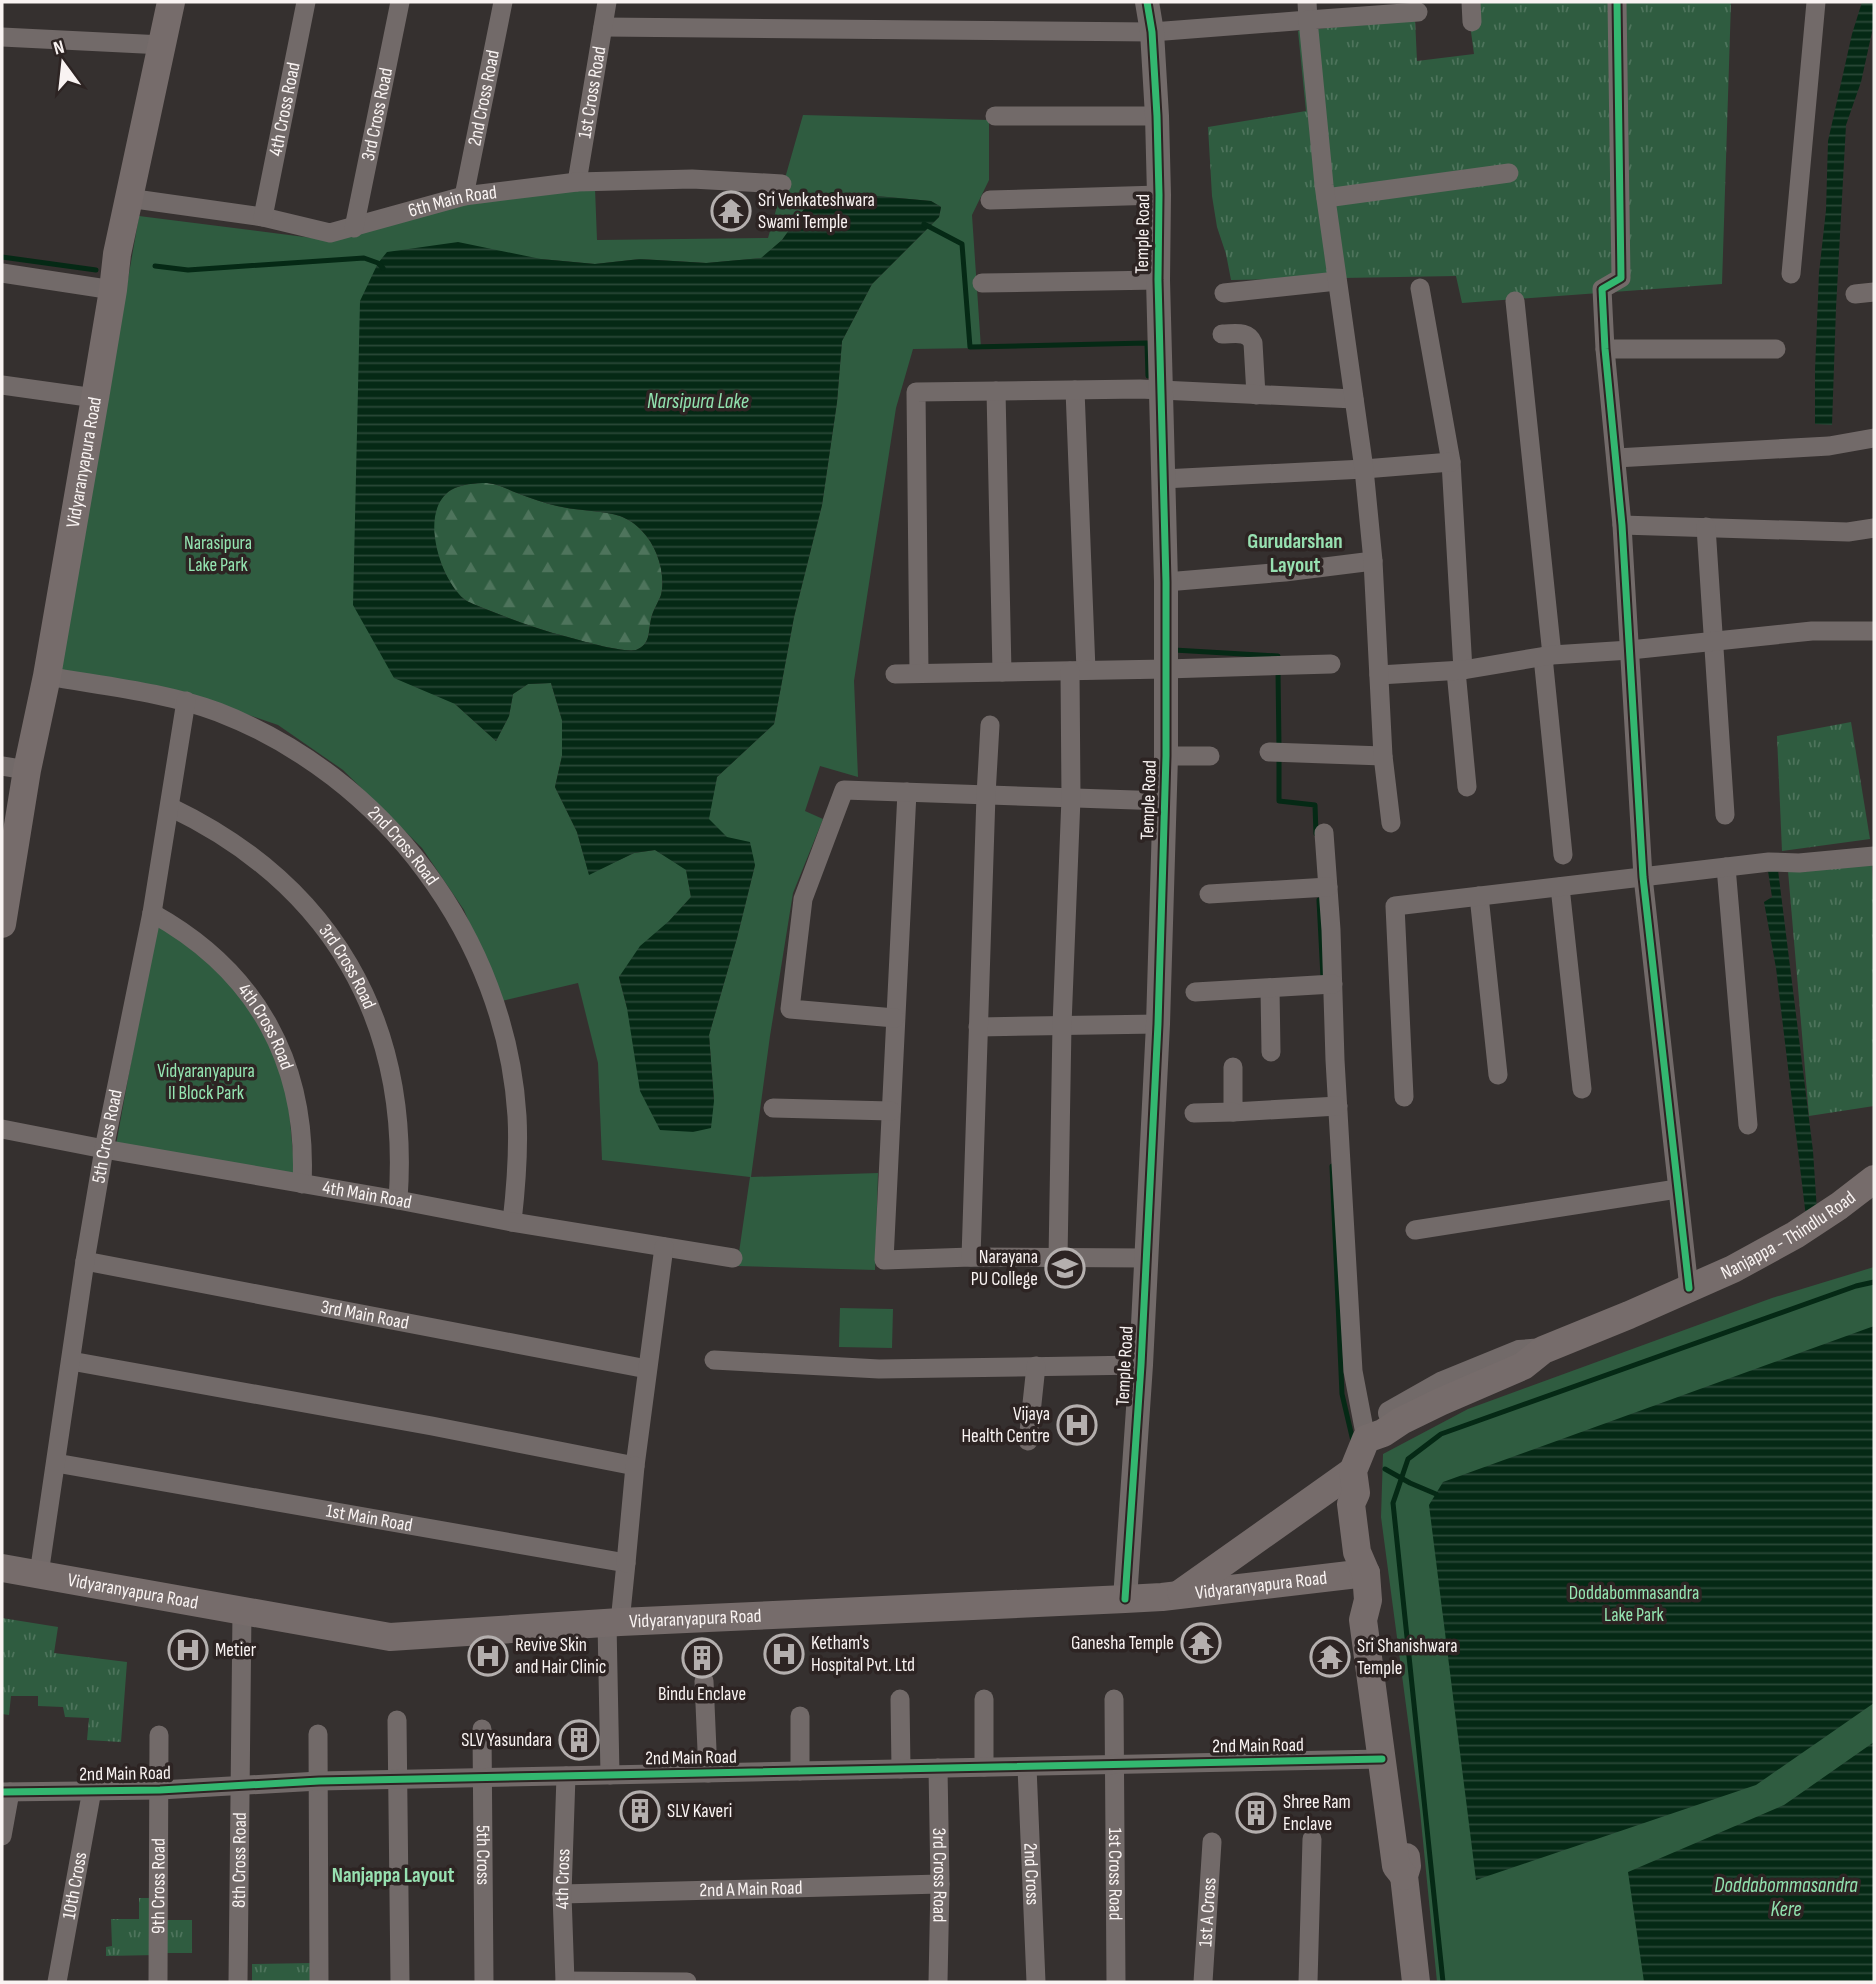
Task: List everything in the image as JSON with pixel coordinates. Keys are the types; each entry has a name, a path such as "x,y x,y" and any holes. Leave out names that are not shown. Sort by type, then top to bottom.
{"main road":[{"name":"Vidyaranyapura Road","path":"2,924 14,768 47,676 117,254 170,2"},
{"name":"Nanjappa - Thindlu Road","path":"1367,1439 1440,1402 1523,1366 1543,1350 1733,1269 1795,1235 1874,1179"},
{"path":"1367,1439 1354,1482 1362,1501 1367,1555 1363,1620 1396,1866 1404,1876"},
{"path":"1179,1594 1354,1482"},
{"name":"Vidyaranyapura Road","path":"2,1567 390,1637 614,1622 1125,1599 1364,1575"},
{"path":"1364,1575 1376,1618 1407,1866 1404,1876 1416,1982"}],"street":[{"name":"4th Cross Road","path":"263,217 306,2"},
{"name":"3rd Cross Road","path":"354,228 400,2"},
{"name":"2nd Cross Road","path":"464,196 503,2"},
{"name":"1st Cross Road","path":"577,182 607,2"},
{"name":"Temple Road","path":"1125,1599 1147,1258 1158,1024 1166,756 1163,479 1152,390 1159,195 1152,32 1147,2"},
{"path":"1471,2 1472,22"},
{"path":"1617,2 1621,278 1602,289 1605,349 1622,525 1643,877 1689,1288"},
{"path":"1791,274 1815,2"},
{"path":"603,26 1152,32 1307,11 1418,12"},
{"path":"1307,11 1326,198 1364,469 1373,561 1383,756 1391,823"},
{"path":"2,37 163,45"},
{"path":"995,116 1157,116"},
{"path":"1326,198 1508,173"},
{"name":"6th Main Road","path":"128,198 263,217 330,233 464,196 577,182 692,180 782,184"},
{"path":"990,200 1159,195"},
{"path":"2,273 113,290"},
{"path":"982,283 1158,280"},
{"path":"1224,293 1337,281"},
{"path":"1420,288 1451,462 1467,787"},
{"path":"1515,301 1548,656 1563,855"},
{"path":"1223,334 1244,334 1251,337 1256,395"},
{"path":"1605,349 1776,349"},
{"path":"2,385 95,398"},
{"path":"1058,1258 1062,1025 1078,670 1075,390"},
{"path":"919,673 916,391 1152,390 1354,399"},
{"path":"996,391 1002,672"},
{"path":"1616,458 1829,446 1874,438"},
{"path":"1163,479 1451,462"},
{"path":"1622,525 1848,532 1874,528"},
{"path":"1706,527 1725,815"},
{"path":"1166,583 1373,561"},
{"path":"1379,675 1460,671 1548,656 1812,631 1874,631"},
{"path":"895,674 1078,670 1166,656 1278,665 1331,664"},
{"name":"2nd Cross Road","path":"47,676 186,701 219,712 261,732 339,781 365,803 413,853 454,912 485,976 506,1044 517,1115 518,1151 512,1222"},
{"name":"5th Cross Road","path":"39,1574 85,1261 104,1149 152,913 186,701"},
{"path":"971,1257 990,725"},
{"path":"1276,752 1383,756"},
{"path":"1166,756 1210,756"},
{"path":"895,1018 790,1009 803,899 844,790 1165,801"},
{"path":"907,792 884,1260 971,1257 1147,1258"},
{"name":"3rd Cross Road","path":"170,807 224,836 273,873 316,917 350,967 376,1022 393,1080 400,1139 398,1200"},
{"path":"1324,833 1322,888 1332,1107 1353,1371 1367,1439"},
{"path":"1404,1097 1395,906 1769,862 1799,863 1874,856"},
{"path":"1726,867 1748,1125"},
{"path":"1560,887 1582,1089"},
{"path":"1209,894 1322,888"},
{"path":"1479,896 1498,1075"},
{"name":"4th Cross Road","path":"152,913 194,939 230,972 273,1032 292,1080 298,1106 302,1132 302,1184"},
{"path":"1195,992 1326,984"},
{"path":"1270,988 1271,1052"},
{"path":"978,1027 1158,1024"},
{"path":"1233,1067 1233,1112"},
{"path":"1194,1113 1332,1107"},
{"path":"773,1108 891,1111"},
{"name":"4th Main Road","path":"2,1129 512,1222 733,1258"},
{"path":"1415,1230 1676,1189"},
{"path":"610,1775 614,1622 626,1563 635,1466 664,1248"},
{"name":"3rd Main Road","path":"85,1261 647,1369"},
{"path":"714,1360 879,1369 1141,1365"},
{"path":"71,1361 432,1426 635,1466"},
{"path":"1028,1441 1036,1366"},
{"name":"1st Main Road","path":"56,1462 626,1563"},
{"name":"8th Cross Road","path":"238,1982 242,1611"},
{"path":"704,1681 708,1773"},
{"path":"900,1699 901,1769"},
{"path":"984,1699 984,1767"},
{"path":"1114,1699 1114,1765"},
{"path":"800,1716 800,1771"},
{"path":"397,1720 400,1982"},
{"name":"5th Cross","path":"482,1729 484,1982"},
{"path":"318,1734 319,1982"},
{"name":"9th Cross Road","path":"159,1735 159,1982"},
{"name":"2nd Main Road","path":"6,1792 160,1790 397,1779 1382,1759"},
{"name":"1st Cross Road","path":"1114,1765 1116,1982"},
{"name":"2nd Cross","path":"1027,1767 1036,1982"},
{"name":"3rd Cross Road","path":"937,1768 940,1884 938,1982"},
{"name":"4th Cross","path":"565,1981 562,1894 566,1776"},
{"name":"10th Cross","path":"57,1982 92,1790"},
{"path":"2,1836 6,1792"},
{"path":"1308,1982 1312,1839"},
{"name":"1st A Cross","path":"1203,1982 1212,1842"},
{"name":"2nd A Main Road","path":"562,1894 940,1884"},
{"path":"565,1981 687,1982"}],"green space":[{"path":"1467,2 1731,2 1722,284 1462,303 1456,276 1231,280 1212,196 1208,127 1306,111 1298,31 1415,19 1417,61 1474,54"},
{"name":"Narasipura Lake Park","path":"803,115 989,120 989,180 972,215 981,348 913,349 896,408 854,681 858,777 820,766 805,811 823,819 793,893 751,1177 878,1173 875,1270 737,1266 750,1177 602,1160 598,1063 578,983 502,1001 464,910 422,848 343,770 278,725 187,694 60,670 139,216 328,240 464,205 595,188 597,240 768,238","holes":["855,194 931,201 941,207 939,217 872,284 842,341 837,402 822,505 794,617 774,724 717,777 708,820 755,865 709,1035 714,1101 627,1008 619,977 691,897 686,869 655,850 634,853 589,874 577,832 555,787 562,756 562,720 551,683 528,684 513,694 509,716 496,741 455,704 387,253 541,259 595,264 640,259 707,263 762,258 782,240 812,198"]},
{"path":"487,483 552,505 620,516 640,528 656,552 662,578 661,595 652,616 648,637 641,647 630,650 592,644 525,624 464,599 455,589 440,561 434,528 435,513 441,500 451,490 464,485"},
{"path":"1851,722 1870,839 1782,851 1777,736"},
{"path":"1872,865 1874,1106 1809,1116 1788,871"},
{"name":"Vidyaranyapura II Block Park","path":"156,924 175,934 242,993 286,1076 295,1176 116,1145"},
{"name":"Doddabommasandra Lake Park","path":"1874,1267 1874,1982 1437,1982 1420,1811 1381,1517 1383,1454 1468,1409 1772,1298"},
{"path":"840,1308 893,1309 892,1348 839,1347"},
{"path":"2,1618 58,1627 54,1653 127,1662 121,1742 87,1740 89,1718 65,1717 63,1707 38,1706 38,1696 11,1696 9,1715 2,1714"},
{"path":"139,1898 155,1898 156,1955 106,1956 106,1947 112,1946 111,1919 139,1919"},
{"path":"167,1920 192,1920 192,1953 167,1953"},
{"path":"312,1963 313,1982 252,1982 252,1964"}],"water":[{"path":"1862,2 1874,2 1874,23 1861,82 1846,125 1832,425 1815,424 1819,273 1826,210 1828,141 1852,34"},
{"name":"Narsipura Lake","path":"832,192 931,201 941,207 939,217 872,284 842,341 837,402 822,505 794,617 774,724 717,777 709,819 727,837 750,842 755,865 709,1035 714,1101 711,1128 693,1132 660,1130 640,1091 627,1008 619,977 640,946 691,897 686,870 655,850 634,853 589,875 577,832 555,787 562,756 562,720 551,683 528,684 513,694 509,716 496,741 455,704 394,678 353,605 360,301 378,263 387,252 458,242 541,259 595,264 640,259 706,263 761,258 782,240 812,198","holes":["468,484 491,484 552,505 620,516 640,528 656,552 662,578 661,595 652,616 648,637 641,647 630,650 593,644 525,624 464,599 447,576 441,561 434,528 436,513 441,500 451,490"]},
{"path":"1778,870 1813,1151 1817,1211 1806,1217 1776,968 1764,902 1772,897 1768,871"},
{"path":"1874,1326 1874,1703 1756,1785 1476,1880 1429,1505 1443,1482"},
{"name":"Doddabommasandra Kere","path":"1874,1742 1874,1982 1644,1982 1628,1872 1784,1805"}],"waterway":[{"path":"924,224 962,244 970,347 1147,343 1148,376"},
{"path":"2,257 96,270"},
{"path":"155,266 188,270 364,258 383,268"},
{"path":"1174,650 1278,656 1278,660"},
{"path":"1278,670 1279,748"},
{"path":"1279,758 1279,801 1315,805 1316,834"},
{"path":"1319,900 1323,977"},
{"path":"1332,1166 1342,1394 1353,1441"},
{"path":"1443,1982 1393,1503 1408,1459 1441,1434 1856,1286 1874,1282"},
{"path":"1385,1469 1436,1494"}],"cycle path":[{"path":"1125,1599 1141,1365 1158,1024 1166,756 1166,582 1158,280 1159,195 1152,32 1147,2"},
{"path":"1617,2 1621,278 1602,289 1605,349 1622,525 1643,877 1689,1288"},
{"path":"2,1792 160,1790 319,1781 1382,1759"}],"place":[{"name":"Sri Venkateshwara Swami Temple","path":"731,211"},
{"name":"Narayana PU College","path":"1065,1268"},
{"name":"Vijaya Health Centre","path":"1077,1425"},
{"name":"Ganesha Temple","path":"1201,1643"},
{"name":"Metier","path":"188,1650"},
{"name":"Ketham's Hospital Pvt. Ltd","path":"784,1654"},
{"name":"Revive Skin and Hair Clinic","path":"488,1656"},
{"name":"Sri Shanishwara Temple","path":"1330,1657"},
{"name":"Bindu Enclave","path":"702,1658"},
{"name":"SLV Yasundara","path":"579,1740"},
{"name":"SLV Kaveri","path":"640,1811"},
{"name":"Shree Ram Enclave","path":"1256,1813"}],"district":[{"name":"Gurudarshan Layout","path":"1295,553"},
{"name":"Nanjappa Layout","path":"393,1875"}]}
